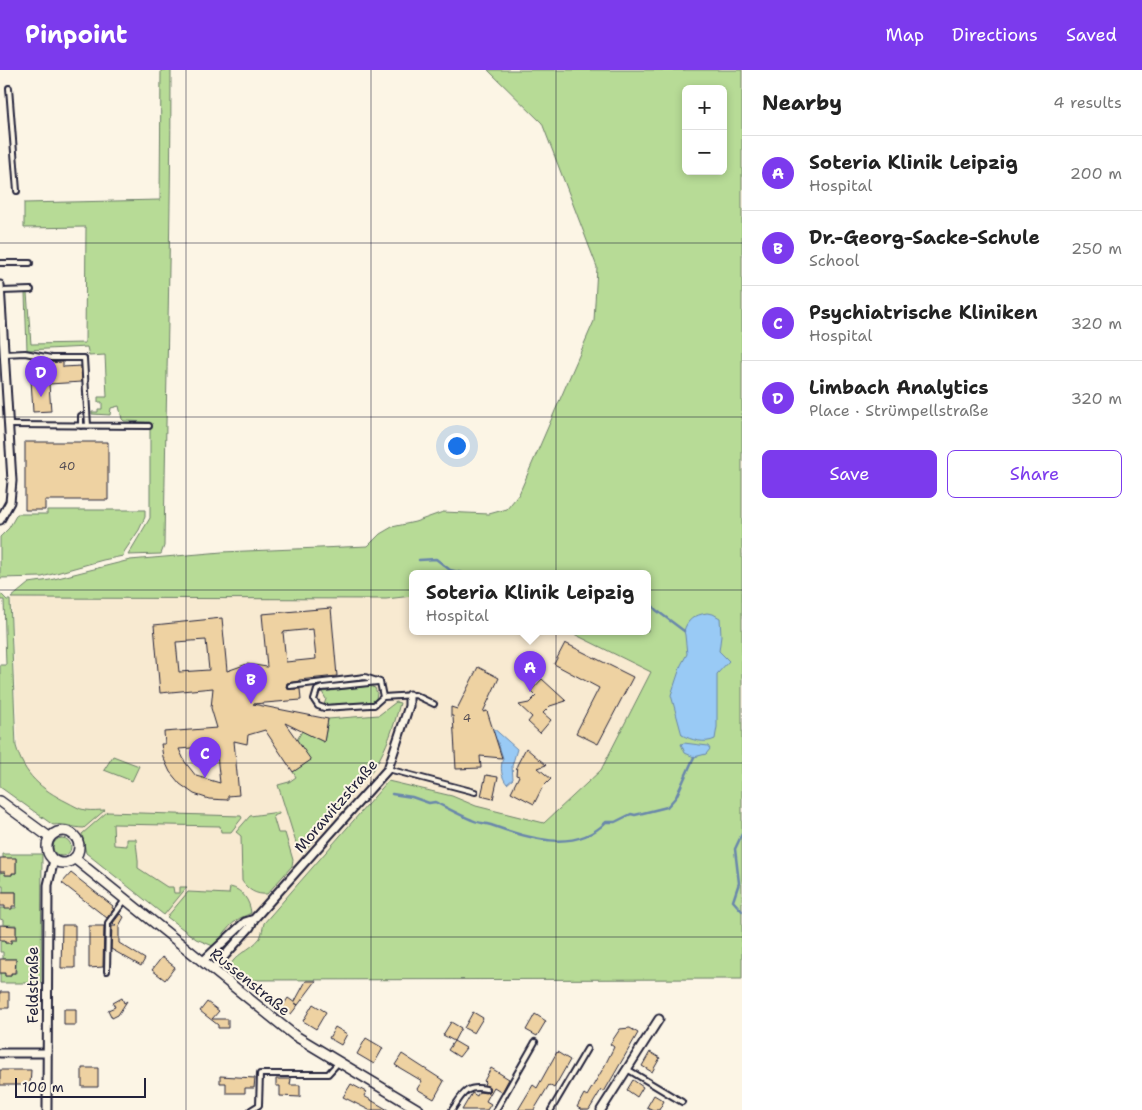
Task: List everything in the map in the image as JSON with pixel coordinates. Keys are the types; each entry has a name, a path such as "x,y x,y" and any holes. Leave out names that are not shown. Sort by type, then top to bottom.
{"street":[{"path":"0,284 12,481 10,502 0,520"},
{"name":"Morawitzstraße","path":"213,970 250,927 254,919 388,769 409,706 409,696"},
{"path":"0,801 49,837"},
{"path":"63,830 74,834 79,848 74,858 63,863 54,860 47,851 46,844 49,837 55,832 63,830"},
{"name":"Russenstraße","path":"74,858 294,1035 419,1110"},
{"name":"Feldstraße","path":"47,1110 48,885 54,860"},
{"name":"Morawitzstraße","path":"203,961 245,922 254,919"},
{"path":"601,1110 659,1019"},
{"path":"0,1053 47,1053"}],"lane":[{"path":"9,88 17,191"},
{"path":"0,263 30,263"},
{"path":"0,291 31,290"},
{"path":"4,354 25,353 51,358 84,358 88,426"},
{"path":"81,416 81,426"},
{"path":"9,425 148,426"},
{"path":"290,686 365,677 380,682"},
{"path":"380,682 322,688 317,690 314,700 318,706 324,708 370,706 383,697 409,696 419,696 434,704"},
{"path":"380,682 383,697"},
{"path":"388,769 475,792"},
{"path":"107,971 108,923 125,900"},
{"path":"496,1110 535,1042"},
{"path":"551,1110 587,1050"},
{"path":"251,1110 259,1105 260,1074 328,1074 338,1063"},
{"path":"627,1069 682,1102"},
{"path":"452,1110 467,1090 475,1087 486,1089"}],"shaded area":[{"path":"409,596 409,635 576,635 651,671 601,770 544,823 476,806 452,796 388,781 264,922 261,936 248,950 237,955 231,963 213,946 191,936 86,853 84,838 76,828 66,824 53,825 20,799 11,598 386,599"}],"green space":[{"path":"161,70 171,70 164,546 161,554 128,555 150,518 150,422 124,421 119,406 111,408 110,415 92,414 92,412 98,412 98,409 102,409 102,402 98,402 98,397 107,397 105,355 89,356 87,347 27,350 25,293 27,293 31,344 85,343 86,227 24,228 24,203 160,200"},
{"path":"488,70 742,70 742,979 240,980 229,968 232,963 260,938 264,923 388,781 452,796 476,806 544,823 601,770 651,672 576,635 651,635 651,570 409,570 409,596 386,599 11,598 29,583 50,580 130,560 222,552 368,546 380,534 392,527 415,522 443,512 489,514 507,509 519,494 594,321 597,267 542,123"},
{"path":"47,510 145,510 145,517 123,556 42,577 0,578 0,537 9,528 17,514 47,514"},
{"path":"0,593 7,600 10,600 16,746 19,756 29,773 49,792 83,809 105,810 84,828 53,825 0,787 0,665 6,665 4,600 0,600"},
{"path":"369,686 375,688 377,693 376,699 373,702 324,705 326,699 322,692"},
{"path":"396,702 400,703 393,728 383,753 374,768 321,828 307,849 302,850 297,846 278,785 289,782 296,777 293,772 310,760 297,740 302,731 324,742 328,719 379,715"},
{"path":"113,756 139,766 132,781 104,770"},
{"path":"107,812 241,816 242,818 231,832 221,832 220,826 113,824 114,845 127,846 127,839 136,839 138,868 167,887 173,887 174,893 180,893 180,887 187,887 164,915 86,853 82,834"},
{"path":"279,812 279,814 273,816 278,833 285,833 293,860 292,866 267,894 259,894 247,887 242,881 241,836 236,832 250,816"},
{"path":"58,838 66,838 71,843 69,854 58,856 53,851 53,843"},
{"path":"3,854 42,854 41,983 0,983 0,973 5,973 5,976 11,976 11,973 16,973 16,959 3,959 3,952 0,952 0,940 5,940 5,943 11,943 11,940 16,939 16,925 3,925 3,920 0,919 0,908 16,908 16,892 3,892 3,886 0,886 0,872 5,872 6,875 16,873 16,859 3,858"},
{"path":"230,887 238,890 245,896 251,913 239,918 213,946 196,939 167,917 188,892 229,894"}],"water":[{"path":"707,613 720,618 721,636 719,651 729,661 717,674 717,727 715,739 703,741 694,740 682,735 671,695 681,665 687,654 685,627 698,615"},
{"path":"491,726 517,749 512,766 513,779 507,784 502,772 503,758 497,740 495,741"},
{"path":"681,744 708,746 710,749 706,754 694,757 685,753"}],"building":[{"path":"63,362 63,367 81,366 82,382 49,384 51,411 33,412 30,364"},
{"path":"25,442 108,442 108,500 45,500 45,510 25,510"},
{"path":"331,608 337,676 287,683 286,687 288,689 300,689 301,700 253,704 328,719 324,742 285,723 311,760 293,772 265,730 248,735 247,744 234,741 239,795 228,796 228,800 209,799 194,794 180,784 170,772 163,757 161,744 165,744 164,732 217,728 211,708 213,688 160,693 154,625 222,618 227,671 247,664 267,667 262,614","holes":["313,629 316,659 286,662 283,632","206,640 209,670 179,672 176,642","216,746 220,783 196,776 185,762 179,749"]},
{"path":"565,643 633,677 598,744 576,733 599,688 554,664"},
{"path":"478,667 499,678 483,712 487,711 502,758 480,756 481,768 456,769 451,707 457,709"},
{"path":"542,679 566,701 550,706 543,713 551,720 540,733 528,722 532,717 519,705 529,703 536,696 531,691"},
{"path":"526,748 546,765 538,768 551,779 542,788 534,804 511,792 519,776 516,775 517,765"},
{"path":"486,775 498,777 493,799 481,796"},
{"path":"0,858 16,858 16,873 5,875 5,872 0,872"},
{"path":"71,873 113,906 112,908 114,909 107,918 62,883"},
{"path":"0,892 16,892 16,906 12,906 12,909 5,909 5,906 0,906"},
{"path":"120,914 124,917 119,926 119,943 145,959 141,966 111,949 112,926 116,926 113,923"},
{"path":"0,925 16,926 16,940 11,940 11,943 5,943 5,940 0,940"},
{"path":"62,925 75,925 75,968 61,968"},
{"path":"89,926 104,926 103,967 89,968"},
{"path":"162,957 175,967 165,980 152,970"},
{"path":"0,959 16,959 15,973 11,973 11,976 5,976 5,973 0,973"},
{"path":"306,981 316,981 298,1005 294,1003"},
{"path":"0,992 9,992 9,1008 0,1008"},
{"path":"122,998 124,1003 127,1001 118,1015 112,1018 108,1010 115,1007 113,1003"},
{"path":"288,998 298,1005 291,1014 282,1007"},
{"path":"207,1002 219,1011 212,1019 228,1019 228,1028 218,1028 218,1025 200,1011"},
{"path":"313,1004 326,1012 316,1029 303,1021"},
{"path":"64,1009 76,1009 76,1025 64,1025"},
{"path":"473,1012 483,1018 474,1033 464,1028"},
{"path":"535,1014 546,1021 537,1036 526,1030"},
{"path":"451,1022 461,1028 454,1041 443,1035"},
{"path":"335,1027 347,1034 341,1045 329,1038"},
{"path":"630,1028 638,1033 604,1092 601,1090 589,1110 582,1110 577,1107 584,1094 587,1096 604,1067 614,1047 610,1044 620,1029"},
{"path":"366,1038 383,1048 374,1064 357,1054"},
{"path":"454,1041 466,1048 459,1057 448,1050"},
{"path":"557,1052 570,1060 554,1088 549,1085 534,1110 518,1110 533,1085 537,1088"},
{"path":"650,1052 660,1058 652,1072 642,1066"},
{"path":"402,1054 444,1081 434,1099 417,1089 422,1081 395,1065"},
{"path":"82,1068 98,1068 98,1087 82,1087"},
{"path":"491,1068 509,1079 502,1092 494,1087 486,1101 491,1104 487,1110 462,1110 472,1093 477,1096 479,1092 486,1093 489,1091 489,1087 484,1085 484,1081"},
{"path":"0,1070 31,1070 30,1085 0,1085"},
{"path":"220,1076 255,1078 254,1088 245,1088 245,1093 226,1093 226,1083 220,1083"},
{"path":"276,1079 291,1079 290,1085 300,1085 300,1097 280,1096 280,1086 276,1086"},
{"path":"633,1080 643,1087 637,1097 627,1090"},
{"path":"351,1084 366,1092 364,1096 388,1110 369,1110 343,1097"},
{"path":"654,1095 664,1101 659,1110 647,1107"}],"waterway":[{"path":"419,560 436,559 450,570"},
{"path":"651,604 656,610 684,631"},
{"path":"392,794 412,797 429,803 435,802 474,821 520,835 550,840 565,840 580,838 594,832 606,822 615,822 631,814 635,815 667,807 676,797 694,757"},
{"path":"742,834 735,849 739,883 733,901 742,911"}],"place":[{"name":"Limbach Analytics","path":"41,397"},
{"name":"Soteria Klinik Leipzig","path":"530,692"},
{"name":"Dr.-Georg-Sacke-Schule","path":"251,704"},
{"name":"Psychiatrische Kliniken","path":"205,778"}]}
